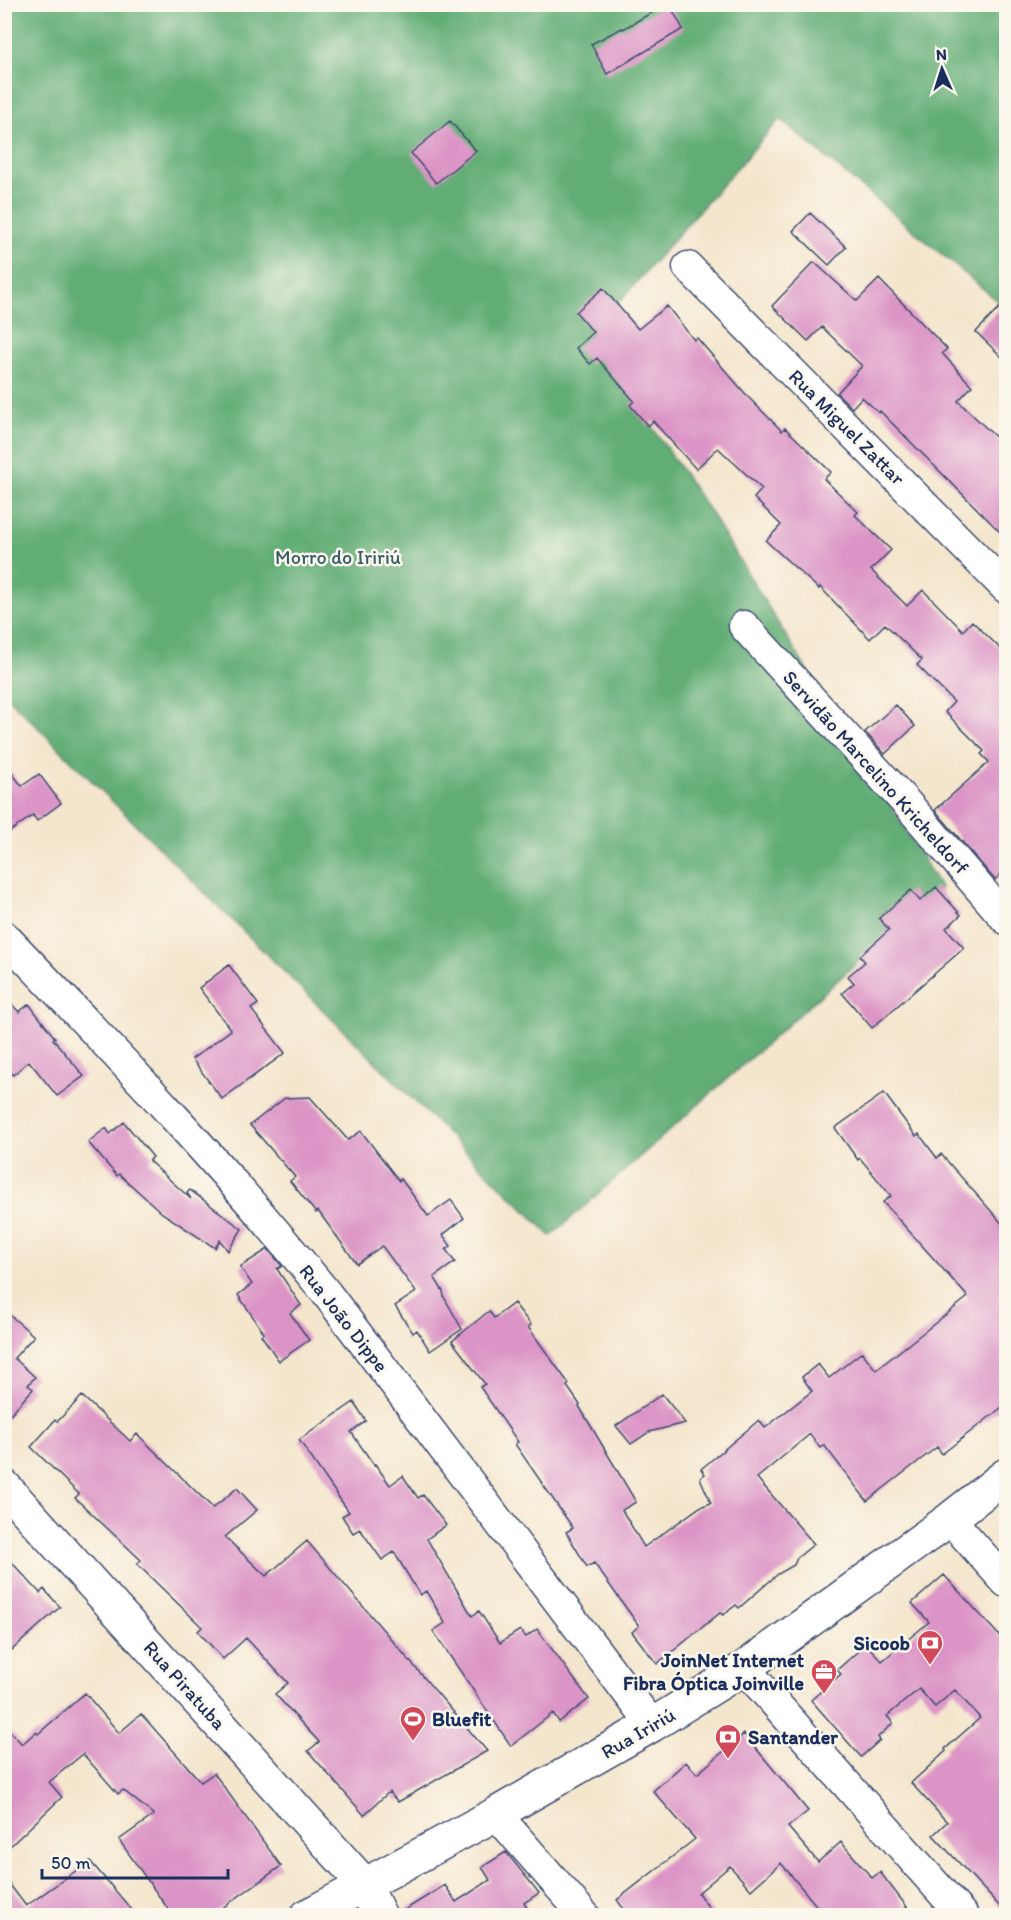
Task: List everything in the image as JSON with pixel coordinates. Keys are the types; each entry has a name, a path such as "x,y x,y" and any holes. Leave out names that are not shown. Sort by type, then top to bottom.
{"main road":[{"name":"Rua Iririú","path":"307,1916 496,1814 652,1725 744,1668 950,1519 1006,1475"},
{"name":"Rua Piratuba","path":"4,1486 363,1884 380,1916"}],"street":[{"name":"Rua Miguel Zattar","path":"688,267 1006,588"},
{"name":"Servidão Marcelino Kricheldorf","path":"744,626 909,806 1006,919"},
{"name":"Rua João Dippe","path":"4,936 150,1088 274,1228 327,1294 652,1725"},
{"path":"950,1519 1006,1582"},
{"path":"744,1668 963,1916"},
{"path":"496,1814 585,1916"}],"green space":[{"name":"Morro do Iririú","path":"4,5 1006,5 1006,308 780,119 590,335 710,512 941,888 551,1236 5,695"}],"building":[{"path":"667,4 683,29 607,74 591,44"},
{"path":"450,121 476,151 436,183 411,153"},
{"path":"810,213 846,247 829,265 793,231"},
{"path":"814,262 857,301 879,279 947,349 942,353 972,386 958,401 1006,447 1006,538 880,411 879,413 862,397 852,408 837,393 862,366 822,327 808,341 772,306"},
{"path":"603,288 638,329 667,306 694,340 697,338 750,399 782,431 785,428 831,472 824,479 858,512 855,515 891,550 871,570 907,606 923,590 963,631 972,621 1006,654 1006,869 995,880 935,810 989,762 981,754 984,751 945,712 954,702 917,665 922,660 885,624 870,639 820,587 819,589 766,541 781,525 754,498 762,489 718,448 696,469 653,421 648,426 630,405 634,401 597,358 590,364 576,348 593,332 576,312"},
{"path":"1006,301 1006,361 976,332"},
{"path":"896,705 915,726 885,754 865,732"},
{"path":"4,763 22,786 39,774 61,803 37,821 33,815 4,836"},
{"path":"936,887 961,915 946,928 964,948 872,1028 842,993 854,983 848,976 865,962 860,956 889,930 879,918 911,890 920,901"},
{"path":"229,965 258,1004 251,1009 285,1053 222,1099 192,1059 231,1030 199,988"},
{"path":"4,996 19,1012 29,1004 55,1038 53,1039 84,1076 57,1096 29,1061 13,1075 4,1065"},
{"path":"884,1093 916,1136 919,1134 937,1158 941,1154 1006,1228 1006,1404 942,1454 937,1447 867,1501 824,1445 820,1448 810,1434 757,1478 814,1544 797,1558 794,1565 778,1574 739,1608 736,1605 723,1615 720,1613 657,1664 632,1632 639,1626 594,1563 587,1567 566,1532 573,1528 515,1444 518,1442 480,1387 485,1384 452,1341 489,1311 494,1318 514,1303 531,1325 528,1327 569,1384 567,1386 636,1502 622,1510 644,1547 700,1507 711,1503 700,1478 705,1474 701,1469 759,1420 765,1428 812,1391 802,1377 818,1364 829,1378 862,1352 876,1370 968,1297 883,1202 891,1196 860,1158 858,1160 835,1128"},
{"path":"310,1097 348,1140 361,1131 428,1216 451,1200 464,1218 443,1235 451,1246 446,1250 455,1262 434,1277 462,1329 430,1351 417,1330 413,1333 395,1306 416,1292 382,1246 357,1264 318,1211 316,1213 290,1181 295,1177 250,1125 285,1098"},
{"path":"124,1122 153,1157 149,1161 191,1199 187,1193 190,1190 242,1229 228,1251 220,1240 215,1248 162,1213 119,1174 117,1176 88,1142 106,1128 110,1134"},
{"path":"268,1249 282,1266 277,1269 301,1305 290,1313 309,1340 279,1361 261,1335 264,1333 238,1295 252,1284 240,1267"},
{"path":"4,1310 34,1336 14,1358 35,1377 28,1385 33,1389 4,1421"},
{"path":"662,1394 685,1423 649,1432 631,1444 616,1426"},
{"path":"82,1396 130,1441 137,1434 213,1508 237,1488 257,1510 225,1537 266,1576 307,1541 487,1751 398,1802 389,1792 364,1815 308,1751 319,1742 275,1694 288,1683 246,1638 223,1659 198,1631 202,1627 137,1564 141,1560 75,1498 79,1494 31,1447 55,1420 57,1422"},
{"path":"354,1402 366,1421 351,1432 374,1465 390,1485 403,1476 418,1498 423,1495 446,1525 427,1539 472,1616 479,1611 500,1643 520,1630 526,1637 537,1629 589,1699 559,1722 553,1713 511,1746 433,1631 445,1623 426,1591 420,1595 394,1552 382,1560 360,1529 353,1533 342,1516 349,1512 299,1440"},
{"path":"4,1554 40,1593 44,1589 60,1607 4,1657"},
{"path":"944,1575 1006,1643 1006,1913 933,1835 947,1822 911,1783 980,1718 955,1690 935,1707 919,1689 887,1716 893,1723 878,1737 880,1740 861,1757 811,1700 841,1674 837,1670 866,1644 882,1661 929,1622 912,1603"},
{"path":"85,1693 119,1733 141,1714 201,1782 214,1773 281,1866 211,1916 173,1916 119,1840 154,1815 123,1790 118,1794 83,1754 49,1782 62,1797 4,1852 4,1725 22,1744 36,1732 38,1734"},
{"path":"744,1734 808,1811 788,1827 818,1862 841,1842 872,1878 880,1872 907,1907 897,1916 825,1916 781,1863 751,1890 730,1866 698,1893 715,1916 629,1916 617,1900 695,1839 653,1791 686,1762 697,1774"},
{"path":"506,1852 539,1893 524,1903 533,1916 398,1916 445,1885 456,1902 490,1880 482,1867"},
{"path":"90,1861 137,1916 4,1916 4,1877 26,1906"}],"place":[{"name":"Sicoob","path":"930,1666"},
{"name":"JoinNet Internet Fibra Óptica Joinville","path":"824,1695"},
{"name":"Bluefit","path":"413,1742"},
{"name":"Santander","path":"728,1760"}]}
